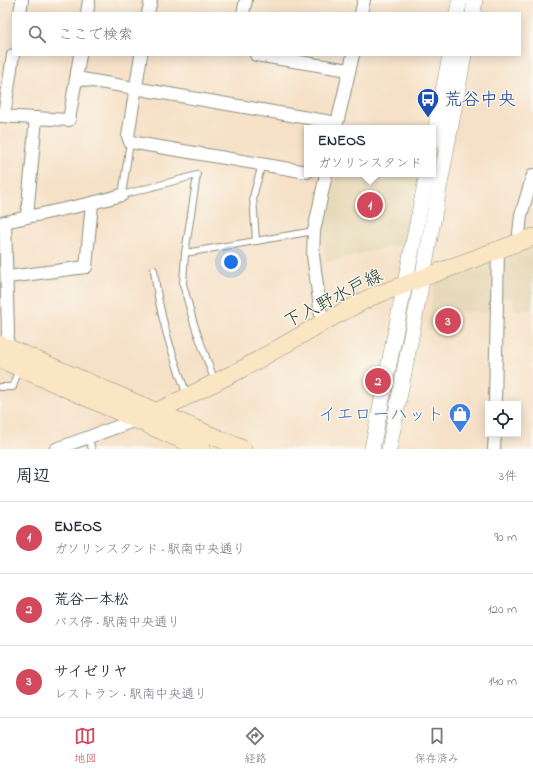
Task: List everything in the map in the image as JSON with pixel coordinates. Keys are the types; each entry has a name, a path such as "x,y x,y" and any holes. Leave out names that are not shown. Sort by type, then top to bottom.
{"main road":[{"name":"下入野水戸線","path":"136,420 158,411 244,368 322,322 371,297 526,240"},
{"path":"2,350 18,367 202,449"},
{"path":"2,350 158,411 243,449"}],"street":[{"path":"20,12 22,0"},
{"path":"86,0 89,0 87,12"},
{"path":"148,12 151,0"},
{"path":"243,12 246,0"},
{"path":"361,12 364,0"},
{"path":"457,12 460,0"},
{"path":"473,12 475,0"},
{"path":"13,56 2,116 69,120 80,56"},
{"path":"141,56 128,136 130,142 304,171"},
{"path":"262,56 350,70"},
{"path":"336,125 353,56"},
{"path":"436,127 450,56"},
{"path":"389,449 464,56"},
{"path":"76,78 331,125"},
{"path":"27,216 36,118"},
{"path":"526,240 521,214 533,175"},
{"path":"322,322 313,255 314,231 323,177"},
{"path":"372,449 425,177"},
{"path":"2,350 8,333 8,277 3,222 122,195"},
{"path":"8,277 86,267 92,203"},
{"path":"495,401 498,250"},
{"path":"56,449 90,443 136,420"},
{"path":"494,449 495,437"}],"lane":[{"path":"130,142 122,195 197,175 185,253 183,284 194,324 215,383"},
{"path":"256,241 253,197 262,164"},
{"path":"185,253 314,231"},
{"path":"154,270 157,296 169,344 187,397"},
{"path":"0,387 13,387 18,367"}],"shaded area":[{"path":"335,177 417,177 405,243 326,262 323,235"},
{"path":"533,240 533,309 515,311 512,298 500,299 500,252"},
{"path":"494,254 492,312 460,312 460,331 426,330 437,275"}],"place":[{"name":"荒谷中央","path":"428,118"},
{"name":"ENEOS","path":"370,205"},
{"name":"サイゼリヤ","path":"448,321"},
{"name":"荒谷一本松","path":"378,381"},
{"name":"イエローハット","path":"460,434"}]}
